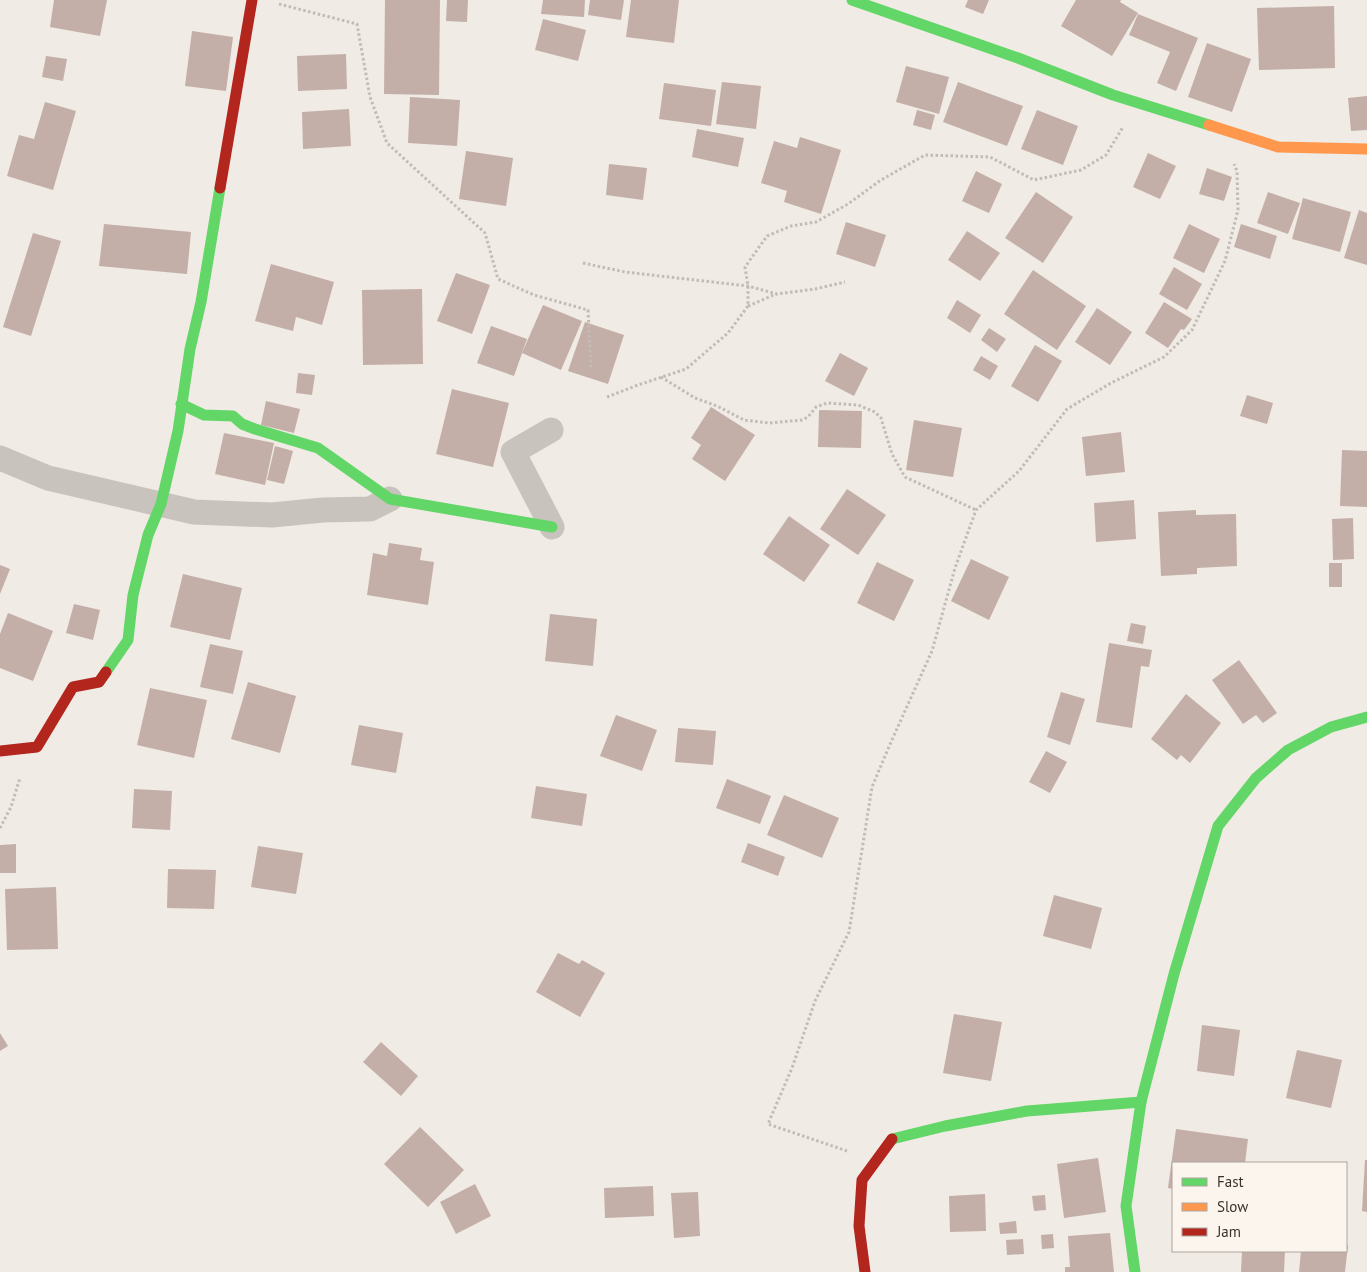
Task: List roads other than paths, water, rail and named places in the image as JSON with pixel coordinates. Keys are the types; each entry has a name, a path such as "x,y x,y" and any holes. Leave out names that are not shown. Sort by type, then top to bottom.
{"street":[{"path":"0,751 36,747 73,687 99,682 128,640 134,595 148,535 161,504 178,431 190,349 201,302 252,0"},
{"path":"852,0 964,38 1137,103 1278,148 1367,150"},
{"path":"181,404 204,415 233,416 242,424 255,429 318,448 390,499 552,527"},
{"path":"551,430 513,452 552,527"},
{"path":"0,458 48,478 194,512 272,515 323,510 370,509 390,499"},
{"path":"1135,1272 1126,1206 1141,1102 1174,974 1218,826 1256,778 1288,750 1331,727 1367,717"},
{"path":"865,1272 858,1226 862,1180 892,1139 945,1126 1027,1111 1141,1102"}]}
